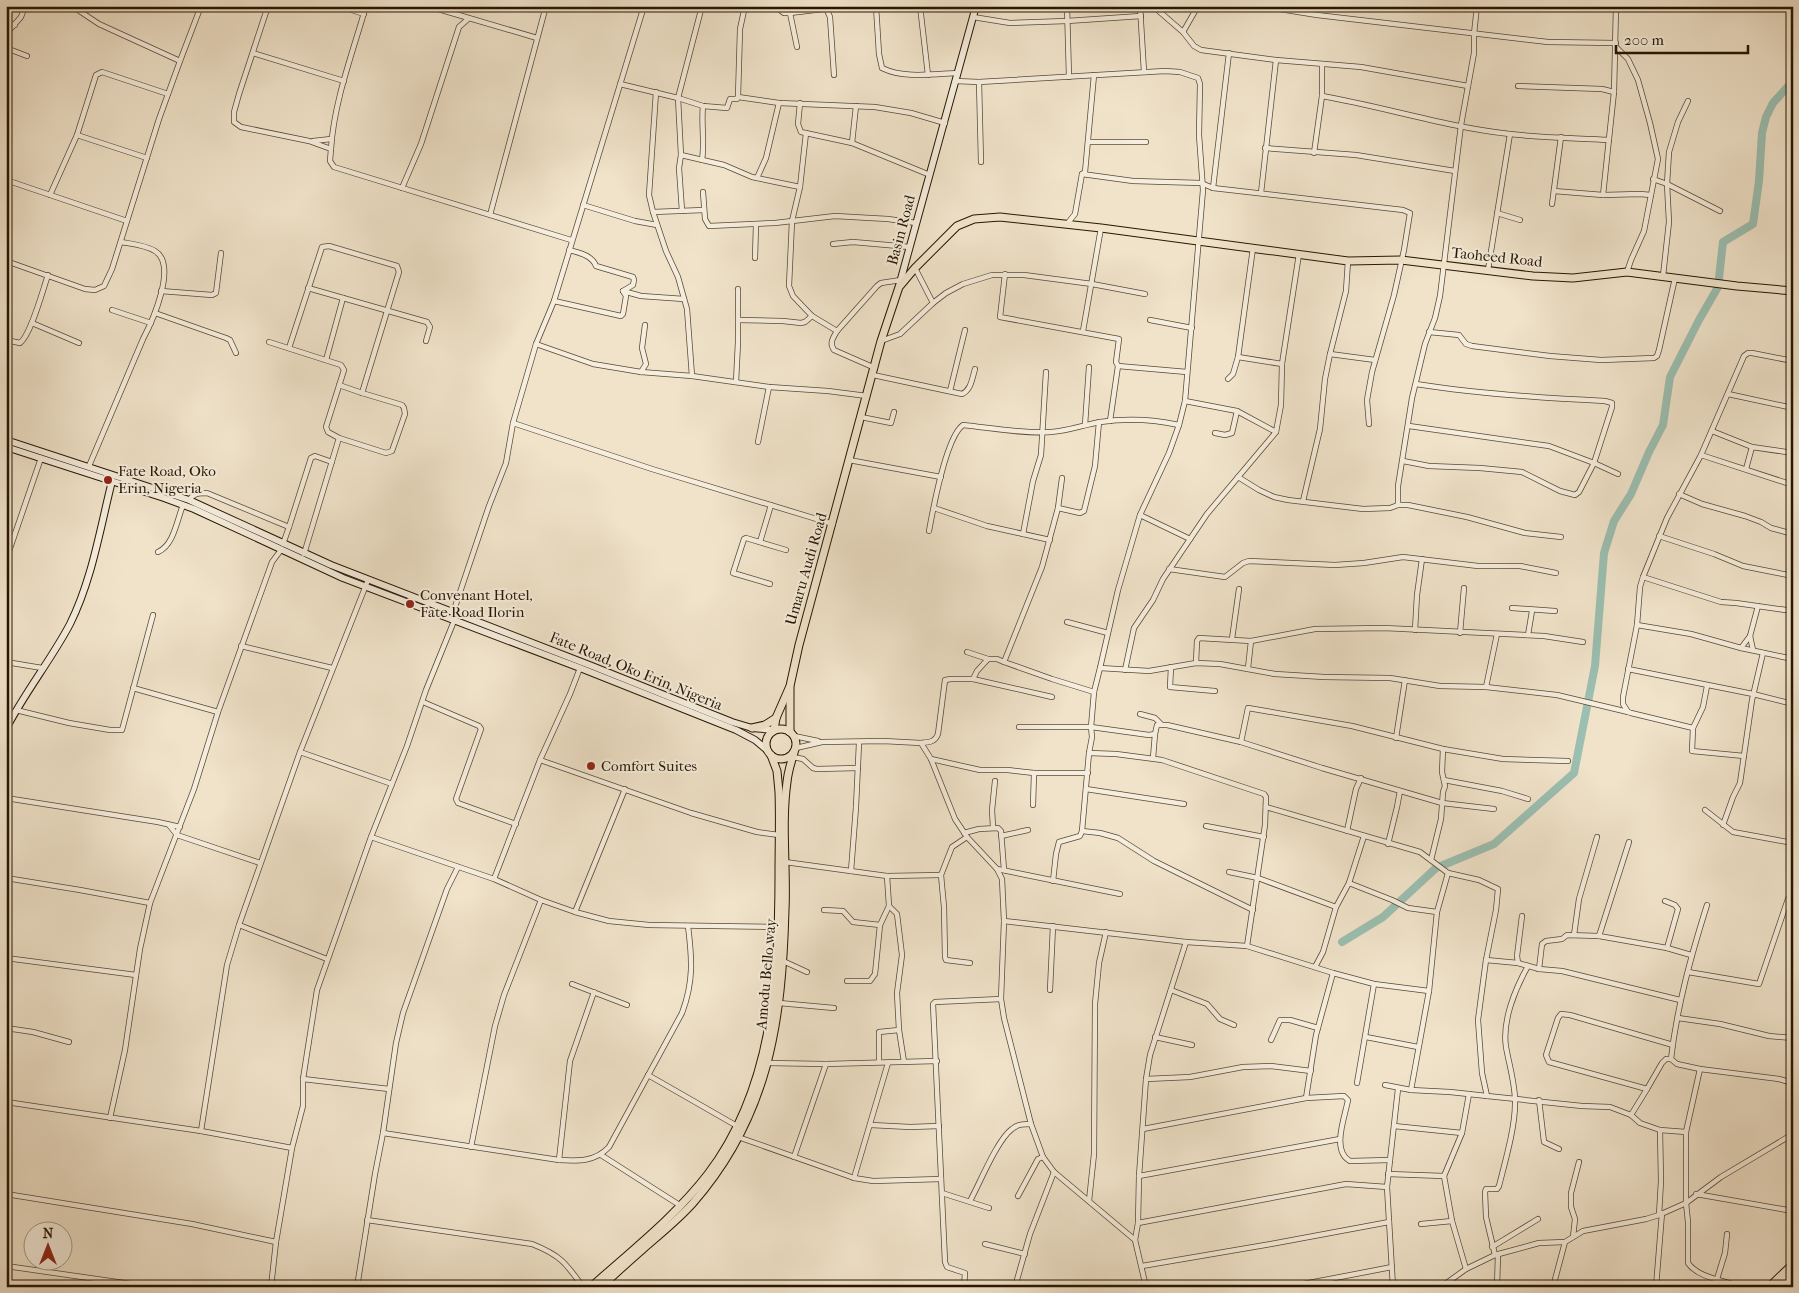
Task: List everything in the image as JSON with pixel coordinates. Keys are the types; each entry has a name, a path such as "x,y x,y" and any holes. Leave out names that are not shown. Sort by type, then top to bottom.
{"main road":[{"name":"Taoheed Road","path":"900,284 957,226 974,219 1000,217 1101,228 1348,261 1401,260 1533,276 1573,278 1627,272 1793,291"},
{"name":"Basin Road","path":"849,460 881,341 900,284"},
{"name":"Umaru Audi Road","path":"790,686 806,618 849,460"},
{"path":"790,686 794,753 783,759 769,753 766,745 768,736 774,730 776,718 790,686"},
{"path":"752,728 765,725 776,718"},
{"path":"774,730 784,729 792,734"},
{"name":"Amodu Bello way","path":"601,1287 692,1203 712,1179 746,1122 767,1064 780,1003 783,961 778,780 769,753"},
{"name":"Amodu Bello way","path":"591,1287 681,1206 708,1174 737,1126 748,1102 768,1034 775,987 782,927 786,793 794,753"},
{"path":"1769,1287 1793,1264"},
{"path":"1776,1287 1793,1271"}],"street":[{"path":"6,34 21,17 25,6"},
{"path":"72,6 99,24 180,61"},
{"path":"6,261 85,289 95,290 104,286 110,275 121,242 168,94 201,6"},
{"path":"268,6 234,112 234,122 241,127 309,141 331,149"},
{"path":"340,6 364,14"},
{"path":"366,6 344,81 332,139 330,161 334,167 572,240"},
{"path":"428,6 537,38"},
{"path":"490,215 546,6"},
{"path":"453,613 489,506 506,463 512,423 536,344 554,301 644,6"},
{"path":"682,211 678,98 702,6"},
{"path":"738,97 740,29 745,6"},
{"path":"780,6 780,10 784,13 848,6"},
{"path":"876,6 879,54 882,68 905,74 958,73"},
{"path":"920,6 928,74"},
{"name":"Basin Road","path":"900,284 976,6"},
{"path":"1067,6 1069,77"},
{"path":"1140,6 1144,72"},
{"path":"1153,6 1183,32 1194,46 1201,50 1276,60 1361,67 1468,86"},
{"path":"1183,32 1198,6"},
{"path":"1260,6 1308,14 1474,34 1548,42 1616,45 1628,59 1638,80 1657,156 1652,196 1644,231 1627,272"},
{"path":"1398,506 1397,495 1416,384 1429,332 1435,318 1445,265 1461,125 1474,53 1477,6"},
{"path":"1603,195 1614,92 1616,6"},
{"path":"1787,6 1793,8"},
{"path":"826,7 830,17 834,75"},
{"path":"790,13 797,47"},
{"path":"456,15 459,27"},
{"path":"973,17 1010,23 1141,16"},
{"path":"402,188 421,144 459,27 468,19"},
{"path":"6,22 15,25"},
{"path":"6,48 27,56"},
{"path":"253,53 344,81"},
{"path":"1213,188 1229,53"},
{"path":"1261,193 1276,60"},
{"path":"1314,152 1322,96 1322,64"},
{"path":"50,196 77,134 96,76 102,72 168,94"},
{"path":"955,80 979,82 1144,72 1180,72 1198,78 1200,84 1199,135 1202,190 1185,402 1169,453 1140,515 1118,590 1094,692 1092,737 1082,831 1080,836 1059,842 1053,881"},
{"path":"1067,224 1075,214 1082,174 1085,172 1094,76"},
{"path":"979,82 981,162"},
{"path":"620,84 656,92 702,106 727,108 730,99 737,99 738,97 779,103 875,107 911,113 945,123"},
{"path":"1518,86 1602,89 1614,92"},
{"path":"656,92 650,196 657,225 678,277 687,309 692,376"},
{"path":"1322,96 1369,104 1423,118 1510,134 1609,140"},
{"path":"1663,276 1669,222 1667,184 1669,152 1678,122 1688,102"},
{"path":"757,178 766,158 779,103"},
{"path":"800,103 798,124 801,132 852,143 930,174"},
{"path":"702,106 701,121 704,132 702,160"},
{"path":"852,143 856,106"},
{"path":"806,133 800,187 792,221 790,291 812,316 836,331"},
{"path":"77,134 147,158"},
{"path":"1488,270 1510,134"},
{"path":"1552,204 1561,137"},
{"path":"309,141 332,139"},
{"path":"1089,142 1146,142"},
{"path":"1265,148 1356,155 1455,170"},
{"path":"681,155 724,165 744,175 800,187"},
{"path":"1082,174 1133,181 1201,183 1213,188 1403,210 1410,213 1394,295 1367,400 1369,424"},
{"path":"6,180 127,221"},
{"path":"1653,180 1667,184 1720,211"},
{"path":"1554,191 1652,196"},
{"path":"703,192 706,222 709,226 792,221 820,216 888,219 916,223"},
{"path":"583,205 657,225"},
{"path":"653,212 704,210"},
{"path":"1497,213 1520,220"},
{"path":"755,258 756,224"},
{"path":"1083,332 1101,228"},
{"path":"89,466 151,323 161,291 164,264 161,257 146,247 121,242"},
{"path":"833,244 853,242 910,248"},
{"path":"288,348 322,247 329,246 399,268 362,393"},
{"path":"1228,380 1234,374 1238,358 1253,248"},
{"path":"569,250 588,256 596,266 633,277 633,285 623,291"},
{"path":"161,291 216,293 220,253"},
{"path":"1125,670 1134,628 1153,600 1169,569 1238,477 1276,432 1281,405 1282,364 1299,254"},
{"path":"1303,500 1320,429 1325,379 1330,354 1346,292 1348,261"},
{"path":"915,268 933,303"},
{"path":"1005,274 1000,317 1119,339 1116,362 1118,366 1110,421"},
{"path":"881,341 900,334 946,293 963,284 992,275 1005,274 1092,284 1145,294"},
{"path":"6,340 20,343 24,340 32,323 48,275"},
{"path":"1429,332 1459,335 1466,344 1472,346 1550,356 1601,360 1654,358 1659,350 1676,278"},
{"path":"900,284 882,283 877,286 836,331 831,346 834,350 874,372 962,394 967,391 975,370"},
{"path":"308,288 430,324 426,341"},
{"path":"736,382 738,290"},
{"path":"623,291 655,298 684,299"},
{"path":"554,301 621,316 626,296 623,291"},
{"path":"326,360 343,298"},
{"path":"112,310 151,323"},
{"path":"155,312 230,340 236,353"},
{"path":"738,320 783,321 801,324 812,316"},
{"path":"1150,320 1192,328"},
{"path":"32,323 79,343"},
{"path":"640,372 646,364 642,348 645,326"},
{"path":"950,391 965,330"},
{"path":"269,342 343,367 340,385 326,427 328,432 339,438 386,453 392,451 405,414 402,405 340,385"},
{"path":"536,344 593,364 640,372 692,376 768,387 828,390 867,396"},
{"path":"1628,712 1623,704 1623,697 1637,625 1640,587 1643,577 1659,536 1712,431 1740,363 1748,353 1793,361"},
{"path":"1330,354 1376,360"},
{"path":"1238,358 1282,364"},
{"path":"1118,366 1187,372"},
{"path":"1085,425 1089,367"},
{"path":"1023,534 1033,481 1041,455 1046,372"},
{"path":"1403,461 1429,466 1522,472 1573,495 1579,492 1594,463 1612,407 1610,402 1525,398 1416,384"},
{"path":"758,442 768,387"},
{"path":"1728,394 1793,408"},
{"path":"1185,402 1237,411 1276,432"},
{"path":"1215,433 1225,435 1232,433 1237,411"},
{"path":"861,417 891,423 894,412"},
{"path":"929,531 941,477 955,434 963,426 1043,433 1099,422 1136,419 1150,419 1179,425"},
{"path":"1058,508 1080,513 1084,511 1095,466 1099,422"},
{"path":"512,423 652,469 833,524"},
{"path":"1409,426 1549,446 1618,474"},
{"path":"1712,431 1752,447 1793,453"},
{"path":"304,554 339,438"},
{"name":"Fate Road, Oko Erin, Nigeria","path":"6,440 190,500 365,587 722,722"},
{"name":"Fate Road, Oko Erin, Nigeria","path":"6,447 183,505 282,547 592,666 722,722"},
{"path":"1746,470 1752,447"},
{"path":"1701,455 1793,485"},
{"path":"110,1118 125,1050 136,975 150,904 194,789 218,712 272,562 282,547 311,458 316,456 332,462"},
{"path":"6,560 41,458"},
{"path":"849,460 941,477"},
{"path":"1238,477 1274,497 1363,509 1416,506 1467,517 1524,533 1561,538"},
{"path":"1004,662 1042,567 1058,508 1062,478"},
{"path":"6,729 70,624 88,577 112,481"},
{"path":"190,500 193,495 207,493 289,526"},
{"path":"1679,494 1702,504 1746,516 1771,528 1793,534"},
{"path":"158,552 167,546 172,537 183,505"},
{"path":"760,542 771,505"},
{"path":"934,508 987,526 1050,540"},
{"path":"1140,515 1190,539"},
{"path":"1659,536 1714,554 1743,566 1793,576"},
{"path":"770,584 733,573 744,539 786,550"},
{"path":"1169,569 1225,577 1243,563 1249,561 1335,565 1404,557 1478,566 1520,566 1556,572"},
{"path":"1415,630 1422,559"},
{"path":"1643,577 1721,602 1793,611"},
{"path":"201,1131 227,965 239,925 300,752 368,580"},
{"path":"1460,633 1464,588"},
{"path":"1232,639 1239,589"},
{"path":"1741,648 1750,636 1758,606"},
{"path":"1512,608 1532,611 1555,611"},
{"path":"1528,635 1532,611"},
{"path":"16,710 119,731 124,728 153,614"},
{"path":"271,1287 276,1242 292,1148 303,1106 304,1080 317,990 371,837 454,621"},
{"path":"1067,622 1108,633"},
{"path":"1637,625 1691,634 1741,648 1793,659"},
{"path":"1196,663 1197,641 1199,638 1251,641 1315,629 1384,628 1544,636 1583,642"},
{"path":"1486,687 1496,634"},
{"path":"1750,636 1753,650"},
{"path":"1248,668 1251,641"},
{"path":"241,646 332,668"},
{"path":"967,652 988,659 997,659 1094,692"},
{"path":"1723,825 1732,797 1740,783 1753,694 1763,653"},
{"path":"973,680 977,671 988,659"},
{"path":"6,662 42,668"},
{"path":"1100,668 1149,671 1196,663 1220,664 1297,676 1405,680 1440,686 1486,687 1556,695 1693,728"},
{"path":"494,879 540,760 580,668"},
{"path":"1170,668 1170,687 1215,691"},
{"path":"1628,669 1793,704"},
{"path":"792,734 822,742 932,742 938,734 945,680 951,678 973,680 1052,697"},
{"path":"1396,738 1405,680"},
{"path":"1707,686 1703,707 1693,728 1692,751 1744,756"},
{"path":"133,688 218,712"},
{"path":"423,702 479,726 480,729 456,799 458,803 516,824"},
{"path":"1241,742 1248,708 1352,726 1444,750 1503,759 1568,761"},
{"path":"1140,714 1155,718 1161,724 1241,742 1442,803 1494,809"},
{"path":"722,722 774,730"},
{"path":"722,722 746,735 769,753"},
{"path":"1153,758 1157,725 1161,724"},
{"path":"1019,727 1091,727 1155,734"},
{"path":"794,753 822,742"},
{"path":"851,871 859,743"},
{"path":"921,743 931,759 955,819 965,835 997,869 1002,879 1004,921 1001,999 1004,1018 1031,1124 1043,1157 1054,1172 1135,1240"},
{"path":"1431,860 1440,825 1444,780 1442,772 1444,750"},
{"path":"300,752 392,784"},
{"path":"794,753 817,769 858,768"},
{"path":"1089,754 1116,754 1162,760 1264,794 1266,797 1264,837 1246,946"},
{"path":"931,759 980,770 1008,770 1034,774 1088,773"},
{"path":"540,760 690,813 757,832 779,835"},
{"path":"1033,805 1034,774"},
{"path":"1347,830 1354,798 1361,778"},
{"path":"1444,780 1502,791 1528,799"},
{"path":"993,827 992,810 995,781"},
{"path":"575,912 604,845 625,789"},
{"path":"1086,789 1184,804"},
{"path":"1388,844 1400,791"},
{"path":"6,798 180,827"},
{"path":"1266,807 1420,852 1448,873 1479,880 1498,889 1478,1020 1482,1073 1487,1096"},
{"path":"1705,810 1732,832 1792,843 1793,826"},
{"path":"169,825 177,835 260,863"},
{"path":"1206,826 1264,837"},
{"path":"970,963 950,962 945,957 941,875 952,847 965,835 993,827 1001,831 1004,870"},
{"path":"1001,836 1028,830"},
{"path":"1082,831 1118,838 1154,861 1253,910"},
{"path":"1315,967 1364,836"},
{"path":"371,837 494,879 541,900 575,912 609,920 649,925 782,927"},
{"path":"1574,935 1579,899 1597,837"},
{"path":"1598,936 1629,842"},
{"path":"785,862 887,876 941,875"},
{"path":"357,1287 396,1043 403,1012 447,889 458,867"},
{"path":"997,869 1120,894"},
{"path":"1229,872 1258,878 1336,908"},
{"path":"1411,1090 1429,991 1437,912 1448,873"},
{"path":"846,981 870,981 875,974 880,925 889,906 887,876"},
{"path":"6,878 150,904"},
{"path":"1348,883 1408,908 1437,912"},
{"path":"1688,972 1759,984 1788,899 1793,893"},
{"path":"470,1147 495,1026 504,996 541,900"},
{"path":"1665,902 1675,905 1678,909 1667,948"},
{"path":"1671,1059 1680,1000 1691,955 1707,905"},
{"path":"889,906 897,914 902,955 896,994 904,1062"},
{"path":"824,910 844,911 854,922 880,925"},
{"path":"1518,963 1517,956 1522,916"},
{"path":"1004,921 1186,942 1246,946 1374,984 1429,991"},
{"path":"239,925 327,959"},
{"path":"383,1133 559,1160 584,1161 601,1155 609,1147 682,1013 692,977 688,926"},
{"path":"1050,990 1053,926"},
{"path":"1090,1201 1094,1154 1095,1004 1099,963 1106,932"},
{"path":"1539,969 1544,942 1567,935 1598,936 1667,948 1691,955"},
{"path":"1146,1287 1135,1240 1138,1223 1139,1176 1146,1079 1155,1037 1186,942"},
{"path":"6,958 136,975"},
{"path":"1486,960 1518,963 1539,969 1562,971 1680,1000"},
{"path":"783,961 807,972"},
{"path":"1496,1287 1497,1255 1492,1246 1486,1217 1485,1192 1488,1188 1497,1189 1499,1186 1512,1131 1515,1098 1506,1045 1506,1025 1522,976 1528,966"},
{"path":"1306,1098 1318,1028 1332,973"},
{"path":"572,984 627,1004"},
{"path":"1357,1083 1374,984"},
{"path":"1171,990 1207,1004 1220,1019 1234,1025"},
{"path":"559,1160 570,1061 594,992"},
{"path":"964,1287 963,1271 948,1266 945,1262 933,1004 935,1002 1001,999"},
{"path":"780,1003 834,1008"},
{"path":"1647,1090 1549,1062 1546,1055 1558,1018 1562,1014 1570,1015 1673,1045"},
{"path":"1678,1018 1720,1024 1770,1036 1793,1038"},
{"path":"1271,1040 1280,1020 1290,1020 1318,1028"},
{"path":"6,1028 33,1032 69,1042"},
{"path":"879,1062 879,1032 899,1030"},
{"path":"1155,1037 1192,1045"},
{"path":"1366,1037 1418,1047"},
{"path":"1631,1115 1666,1059 1700,1069 1779,1079 1793,1083"},
{"path":"767,1064 936,1061"},
{"path":"854,1178 888,1063"},
{"path":"794,1156 826,1064"},
{"path":"1146,1079 1190,1077 1243,1067 1271,1066 1311,1071"},
{"path":"1700,1069 1686,1132 1688,1263 1698,1272 1742,1287"},
{"path":"648,1075 737,1126"},
{"path":"304,1080 389,1089"},
{"path":"1385,1085 1398,1089 1610,1107 1631,1115 1640,1123 1660,1130 1686,1132"},
{"path":"1393,1287 1387,1187 1398,1089"},
{"path":"1466,1268 1452,1221 1444,1176 1462,1134 1469,1094"},
{"path":"1143,1129 1306,1098 1347,1098 1340,1138 1342,1154 1350,1161 1390,1160"},
{"path":"1539,1100 1544,1142 1560,1149"},
{"path":"6,1102 201,1131 292,1148"},
{"path":"871,1124 910,1127 939,1126"},
{"path":"970,1201 1003,1137 1013,1128 1031,1124"},
{"path":"1394,1126 1462,1134"},
{"path":"1656,1287 1661,1181 1660,1130"},
{"path":"1441,1287 1466,1268 1497,1255 1539,1243 1565,1242 1583,1231 1646,1219 1660,1214 1686,1202 1721,1177 1793,1134"},
{"path":"738,1137 854,1178 873,1180 941,1179"},
{"path":"1139,1176 1340,1138"},
{"path":"601,1155 681,1206"},
{"path":"1018,1196 1038,1159 1043,1157"},
{"path":"1573,1237 1575,1219 1571,1207 1571,1193 1579,1162"},
{"path":"1015,1287 1030,1234 1054,1172"},
{"path":"1388,1174 1444,1176"},
{"path":"1138,1223 1346,1184 1387,1187"},
{"path":"942,1193 989,1208"},
{"path":"6,1194 192,1224 276,1242"},
{"path":"1696,1194 1793,1211"},
{"path":"367,1220 532,1244 565,1263 582,1287"},
{"path":"1492,1246 1538,1220"},
{"path":"1422,1224 1452,1221"},
{"path":"1142,1266 1389,1222"},
{"path":"1717,1279 1724,1253 1726,1234"},
{"path":"1553,1287 1565,1242"},
{"path":"985,1244 1025,1254"},
{"path":"6,1266 152,1287"},
{"path":"1288,1287 1392,1267"}],"waterway":[{"path":"1342,942 1383,917 1436,868 1494,844 1574,773 1595,666 1604,553 1614,521 1631,494 1663,425 1670,377 1718,287 1723,242 1753,224 1759,181 1762,133 1766,117 1773,103 1793,81"}],"place":[{"name":"Fate Road, Oko Erin, Nigeria","path":"108,480"},
{"name":"Convenant Hotel, Fate Road Ilorin","path":"410,604"},
{"name":"Comfort Suites","path":"591,766"}]}
